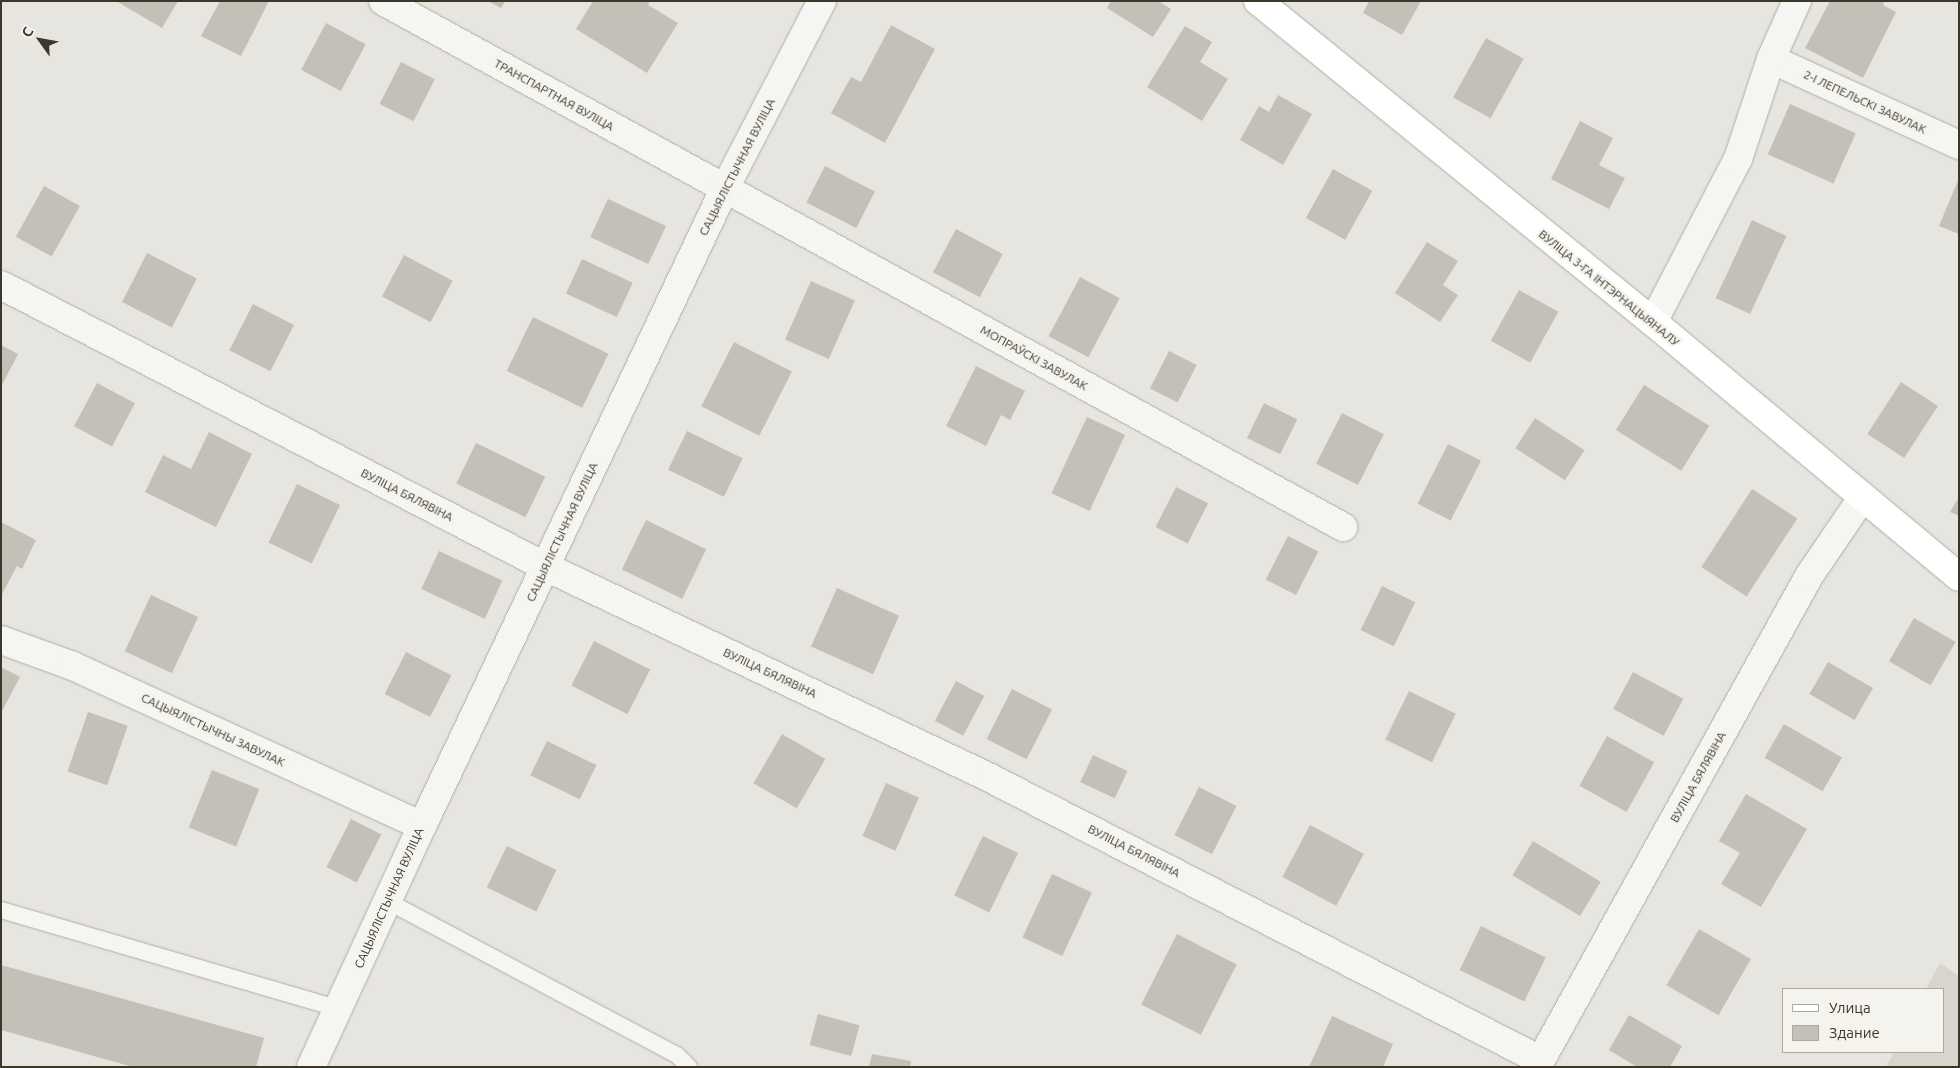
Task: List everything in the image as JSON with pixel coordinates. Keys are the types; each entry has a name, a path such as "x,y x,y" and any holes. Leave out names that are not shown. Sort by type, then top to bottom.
{"main road":[{"name":"ВУЛІЦА 3-ГА ІНТЭРНАЦЫЯНАЛУ","path":"1258,1 1652,322 1959,577"}],"street":[{"name":"ТРАНСПАРТНАЯ ВУЛІЦА","path":"383,1 725,188"},
{"name":"САЦЫЯЛІСТЫЧНАЯ ВУЛІЦА","path":"311,1067 422,826 725,188 822,1"},
{"path":"1652,322 1738,158 1771,59 1797,1"},
{"name":"2-І ЛЕПЕЛЬСКІ ЗАВУЛАК","path":"1771,59 1959,145"},
{"name":"МОПРАЎСКІ ЗАВУЛАК","path":"725,188 1343,527"},
{"name":"ВУЛІЦА БЯЛЯВІНА","path":"1,284 546,566 990,778 1539,1063 1810,576 1862,498"},
{"name":"САЦЫЯЛІСТЫЧНЫ ЗАВУЛАК","path":"1,640 73,666 422,826"}],"lane":[{"path":"387,901 677,1055 689,1067"},
{"path":"1,910 339,1009"}],"shaded area":[{"path":"1940,963 1959,976 1959,1067 1886,1067 1893,1053 1945,1053 1945,988 1927,988"}],"building":[{"path":"116,1 178,1 162,28"},
{"path":"220,1 269,1 241,56 201,36"},
{"path":"488,1 505,1 501,8"},
{"path":"593,1 650,1 648,5 678,23 647,73 576,29"},
{"path":"1111,1 1158,1 1171,9 1153,37 1107,8"},
{"path":"1369,1 1421,1 1402,35 1363,13"},
{"path":"1830,1 1885,1 1883,5 1896,12 1863,78 1805,48"},
{"path":"326,23 366,44 341,91 301,70"},
{"path":"891,25 935,49 885,143 831,113 851,77 861,82"},
{"path":"1185,26 1212,42 1200,62 1228,79 1202,121 1147,87"},
{"path":"1486,38 1524,59 1491,118 1453,97"},
{"path":"401,62 435,79 414,121 380,104"},
{"path":"1278,95 1312,114 1283,165 1240,140 1259,106 1269,112"},
{"path":"1790,104 1856,133 1833,184 1768,154"},
{"path":"1580,121 1613,138 1599,165 1625,178 1609,209 1551,179"},
{"path":"825,166 875,191 856,228 806,203"},
{"path":"1333,169 1372,191 1345,240 1306,218"},
{"path":"1959,178 1959,234 1939,226"},
{"path":"44,186 80,206 52,257 16,237"},
{"path":"608,199 666,226 648,264 590,237"},
{"path":"1752,220 1786,236 1750,314 1716,298"},
{"path":"956,229 1003,254 980,297 933,272"},
{"path":"1427,242 1458,261 1443,285 1458,295 1440,322 1395,293"},
{"path":"147,253 197,278 172,327 122,302"},
{"path":"404,255 453,281 430,322 382,296"},
{"path":"582,259 633,283 617,317 566,293"},
{"path":"1080,277 1120,298 1088,357 1049,336"},
{"path":"811,281 855,301 829,359 785,339"},
{"path":"1519,290 1558,312 1530,363 1491,341"},
{"path":"253,304 294,325 270,371 229,350"},
{"path":"533,317 608,354 582,408 507,371"},
{"path":"734,342 792,372 759,436 701,406"},
{"path":"1,345 18,354 1,387"},
{"path":"1169,351 1197,365 1178,402 1150,388"},
{"path":"976,366 1025,391 1010,420 1001,415 986,446 946,426"},
{"path":"1901,382 1938,406 1904,458 1867,434"},
{"path":"97,383 135,403 112,446 74,426"},
{"path":"1644,385 1709,426 1681,471 1616,430"},
{"path":"1264,403 1297,419 1280,454 1247,438"},
{"path":"1342,413 1384,434 1358,485 1316,464"},
{"path":"1087,417 1125,435 1090,511 1052,493"},
{"path":"1535,418 1584,450 1565,480 1515,448"},
{"path":"687,431 743,458 724,497 668,470"},
{"path":"209,432 252,454 216,527 145,492 163,455 191,469"},
{"path":"476,443 545,477 525,517 456,483"},
{"path":"1448,444 1481,461 1451,520 1418,504"},
{"path":"297,484 340,505 312,563 269,542"},
{"path":"1176,487 1208,503 1188,543 1156,527"},
{"path":"1752,489 1797,518 1747,596 1701,567"},
{"path":"1959,497 1959,516 1950,512"},
{"path":"646,520 706,549 682,599 622,569"},
{"path":"1,522 36,540 22,569 17,566 1,596"},
{"path":"1288,536 1318,551 1296,595 1266,580"},
{"path":"439,551 502,581 485,619 421,589"},
{"path":"1382,586 1415,602 1394,646 1361,630"},
{"path":"837,588 899,616 873,674 811,646"},
{"path":"151,595 198,617 172,673 125,651"},
{"path":"1914,618 1956,642 1931,685 1889,661"},
{"path":"594,641 650,670 627,714 571,686"},
{"path":"406,652 451,675 430,717 385,694"},
{"path":"1828,662 1873,688 1855,720 1810,694"},
{"path":"1,667 20,677 1,713"},
{"path":"1633,672 1683,699 1664,736 1613,709"},
{"path":"956,681 984,696 963,736 935,721"},
{"path":"1012,689 1052,709 1027,759 987,739"},
{"path":"1409,691 1456,714 1432,762 1385,740"},
{"path":"88,712 128,726 107,785 67,772"},
{"path":"1784,724 1842,758 1823,791 1764,758"},
{"path":"782,734 825,759 797,808 754,783"},
{"path":"1607,736 1654,762 1627,812 1579,786"},
{"path":"547,741 596,765 580,799 530,775"},
{"path":"1093,755 1127,771 1115,798 1080,782"},
{"path":"212,770 259,789 236,847 189,827"},
{"path":"886,783 919,798 895,851 862,836"},
{"path":"1199,787 1236,806 1212,854 1174,835"},
{"path":"1746,794 1807,829 1761,907 1721,884 1740,853 1719,841"},
{"path":"351,819 381,834 357,883 326,867"},
{"path":"1310,825 1364,854 1336,906 1282,877"},
{"path":"983,836 1018,853 989,912 954,895"},
{"path":"1533,841 1601,882 1580,916 1512,875"},
{"path":"507,846 556,870 536,911 487,887"},
{"path":"1052,874 1092,893 1062,956 1022,937"},
{"path":"1481,926 1546,958 1524,1002 1460,970"},
{"path":"1699,929 1751,959 1718,1015 1666,985"},
{"path":"1177,934 1237,964 1201,1035 1141,1004"},
{"path":"1,965 264,1038 256,1067 133,1067 1,1030"},
{"path":"818,1014 860,1025 851,1056 810,1045"},
{"path":"1629,1015 1682,1046 1670,1067 1637,1067 1609,1050"},
{"path":"1332,1016 1393,1044 1383,1067 1309,1067"},
{"path":"872,1054 911,1061 910,1067 869,1067"}]}
